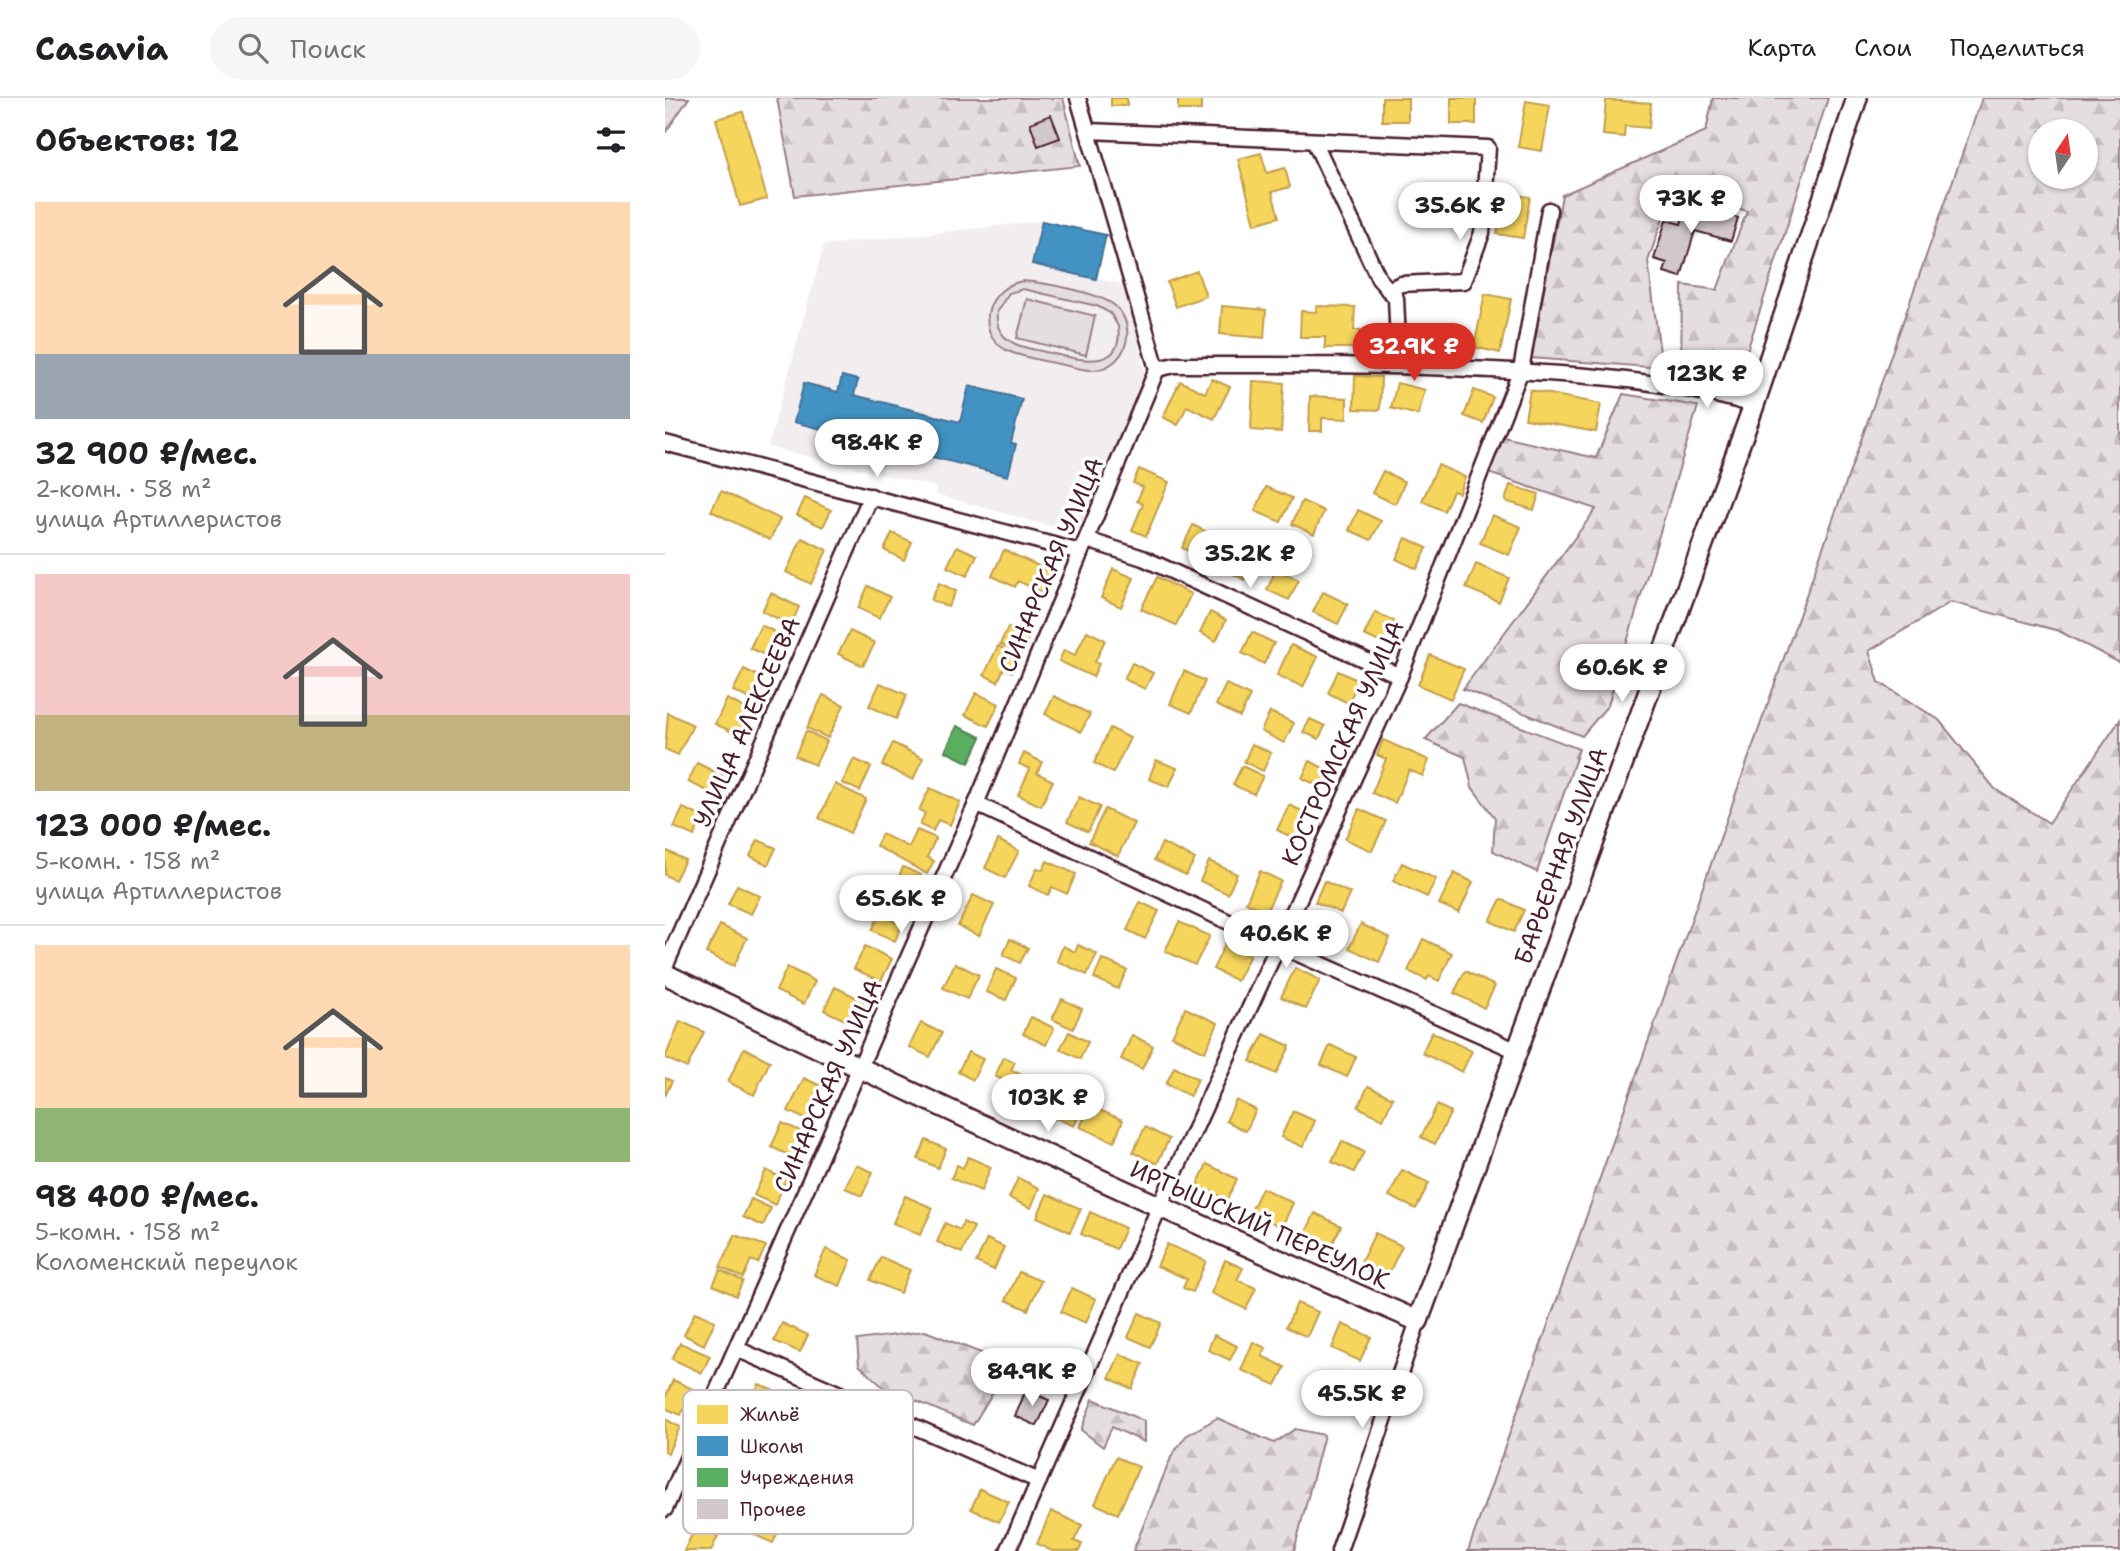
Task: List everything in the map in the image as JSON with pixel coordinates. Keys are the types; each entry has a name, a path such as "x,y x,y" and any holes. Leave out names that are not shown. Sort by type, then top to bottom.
{"street":[{"path":"1077,98 1089,131 1101,186 1157,369 1175,365 1399,364 1521,370 1668,385 1706,391 1754,405"},
{"name":"БАРЬЕРНАЯ УЛИЦА","path":"1339,1551 1515,1050 1754,405 1857,98"},
{"path":"1089,131 1315,143 1488,148 1482,233 1464,281 1401,284 1388,290"},
{"path":"1315,143 1379,279 1396,298 1399,364"},
{"name":"КОСТРОМСКАЯ УЛИЦА","path":"1008,1551 1159,1208 1400,676 1521,370 1549,210"},
{"name":"СИНАРСКАЯ УЛИЦА","path":"719,1390 976,804 1157,369"},
{"path":"665,443 871,496 1143,558 1400,676"},
{"name":"УЛИЦА АЛЕКСЕЕВА","path":"665,967 871,496"},
{"path":"976,804 1278,945 1515,1050"},
{"name":"ИРТЫШСКИЙ ПЕРЕУЛОК","path":"665,974 861,1070 1159,1208 1418,1321"},
{"path":"737,1349 831,1390"},
{"path":"913,1426 1039,1481"},
{"name":"СИНАРСКАЯ УЛИЦА","path":"665,1510 683,1470"}],"shaded area":[{"path":"1042,221 1032,264 1126,285 1145,375 1078,534 935,494 936,487 768,447 824,245"}],"green space":[{"path":"665,98 689,98 665,133"},
{"path":"777,98 1063,98 1080,166 795,196"},
{"path":"1713,98 1828,98 1739,376 1681,371 1682,285 1717,290 1747,211 1673,189 1648,261 1662,368 1531,358 1562,195 1706,131"},
{"path":"1982,98 2120,98 2120,663 2059,631 1951,602 1869,651 1879,682 1939,720 1995,789 2049,823 2120,720 2120,1551 1468,1551"},
{"path":"1023,281 1044,284 1085,292 1107,301 1122,314 1126,323 1123,351 1110,365 1092,370 1029,358 1006,350 996,341 987,321 994,300 1001,291","holes":["1023,289 1097,306 1110,313 1118,326 1118,341 1114,351 1107,357 1097,359 1073,358 1019,346 1004,336 997,321 997,311 1009,293"]},
{"path":"1027,299 1095,316 1086,355 1017,338"},
{"path":"1623,394 1698,406 1608,705 1582,736 1463,689 1596,509 1488,473 1503,437 1596,458"},
{"path":"1458,703 1579,749 1537,872 1493,851 1495,818 1472,787 1465,757 1425,740"},
{"path":"925,1331 1014,1366 1037,1356 1061,1369 1043,1386 1000,1381 973,1425 913,1400 913,1390 890,1390 883,1387 859,1365 857,1340"},
{"path":"1093,1399 1144,1421 1144,1442 1112,1427 1103,1447 1081,1430"},
{"path":"1217,1418 1274,1443 1295,1429 1324,1435 1294,1551 1133,1551 1172,1455 1186,1436"}],"building: Жильё":[{"path":"1111,98 1127,98 1127,106 1111,106"},
{"path":"1178,98 1201,98 1201,110 1178,110"},
{"path":"1382,98 1408,98 1408,121 1382,121"},
{"path":"1451,98 1476,98 1476,124 1451,124"},
{"path":"1606,100 1651,103 1649,128 1625,126 1624,137 1603,135"},
{"path":"1526,101 1550,105 1542,151 1518,147"},
{"path":"743,112 767,199 740,206 716,119"},
{"path":"1261,153 1267,173 1285,168 1290,187 1272,192 1279,217 1255,224 1238,159"},
{"path":"1504,193 1530,197 1523,238 1497,234"},
{"path":"1197,271 1206,296 1176,307 1167,282"},
{"path":"1485,294 1511,299 1500,353 1474,347"},
{"path":"1222,306 1266,310 1264,338 1220,334"},
{"path":"1316,306 1355,307 1354,330 1361,330 1361,348 1325,348 1325,337 1300,337 1301,311 1316,312"},
{"path":"1355,376 1381,377 1380,410 1354,409"},
{"path":"1212,379 1230,387 1214,419 1187,406 1178,425 1163,417 1180,381 1205,393"},
{"path":"1253,381 1284,383 1281,432 1251,430"},
{"path":"1397,383 1425,390 1418,415 1391,408"},
{"path":"1474,390 1493,397 1483,423 1464,416"},
{"path":"1530,390 1601,404 1596,432 1525,419"},
{"path":"1310,396 1347,398 1347,419 1322,418 1322,431 1309,431"},
{"path":"1438,465 1465,477 1459,493 1453,491 1444,511 1422,501"},
{"path":"1139,469 1169,482 1146,536 1132,530 1143,504 1137,501 1143,487 1133,483"},
{"path":"1383,471 1405,482 1395,504 1372,493"},
{"path":"1510,485 1539,494 1534,510 1505,501"},
{"path":"1266,487 1292,498 1281,522 1255,511"},
{"path":"721,491 780,519 770,540 711,511"},
{"path":"805,498 831,510 823,527 797,515"},
{"path":"1302,501 1324,511 1314,534 1292,524"},
{"path":"1358,510 1381,521 1371,540 1349,530"},
{"path":"1492,515 1521,527 1509,555 1480,543"},
{"path":"1193,525 1220,539 1209,561 1182,548"},
{"path":"892,533 912,542 904,560 884,550"},
{"path":"802,538 827,550 811,584 786,572"},
{"path":"1406,538 1427,548 1417,569 1396,559"},
{"path":"957,546 977,555 967,576 947,567"},
{"path":"1004,550 1054,573 1044,593 1018,581 1015,587 992,576"},
{"path":"1237,551 1255,560 1245,580 1228,571"},
{"path":"1476,564 1509,578 1499,602 1466,588"},
{"path":"1113,569 1134,578 1121,607 1101,598"},
{"path":"1276,569 1299,580 1289,600 1267,590"},
{"path":"1157,577 1191,594 1176,625 1141,609"},
{"path":"939,583 956,591 948,607 931,600"},
{"path":"868,586 890,597 879,618 858,608"},
{"path":"1323,592 1348,604 1338,624 1313,612"},
{"path":"771,593 799,607 791,625 762,611"},
{"path":"1210,612 1226,620 1216,641 1200,633"},
{"path":"1375,612 1394,621 1383,644 1364,635"},
{"path":"761,625 783,636 772,659 750,648"},
{"path":"1008,627 1029,636 1021,654 1000,644"},
{"path":"850,631 875,643 863,666 838,654"},
{"path":"1087,631 1105,640 1095,662 1099,664 1093,677 1059,661 1064,650 1075,655"},
{"path":"1252,632 1274,643 1264,664 1242,653"},
{"path":"1291,645 1318,657 1303,687 1277,675"},
{"path":"998,646 1019,656 1012,672 1004,668 998,682 984,675"},
{"path":"1430,655 1464,669 1451,699 1418,685"},
{"path":"1132,663 1153,673 1145,689 1124,679"},
{"path":"744,669 764,679 754,701 733,691"},
{"path":"1184,671 1205,681 1191,713 1170,704"},
{"path":"1338,671 1359,681 1348,703 1328,693"},
{"path":"880,683 907,695 896,719 869,706"},
{"path":"1226,684 1250,696 1240,717 1216,705"},
{"path":"976,693 999,704 988,726 965,715"},
{"path":"823,695 844,705 828,738 807,728"},
{"path":"1054,696 1090,714 1081,732 1045,714"},
{"path":"727,699 753,712 741,736 715,724"},
{"path":"1270,712 1294,723 1284,743 1261,731"},
{"path":"668,713 693,725 678,755 665,749"},
{"path":"1310,719 1325,726 1319,739 1303,732"},
{"path":"1110,728 1130,738 1113,773 1094,763"},
{"path":"806,731 827,741 815,765 795,756"},
{"path":"1383,740 1429,760 1423,776 1409,770 1395,803 1372,793 1386,759 1377,755"},
{"path":"893,743 923,758 913,780 882,765"},
{"path":"1252,744 1271,753 1263,771 1244,762"},
{"path":"1024,753 1042,762 1037,773 1053,781 1041,806 1018,795 1030,769 1019,764"},
{"path":"854,759 871,767 860,791 842,783"},
{"path":"1156,760 1177,768 1169,787 1149,779"},
{"path":"1310,761 1329,771 1321,787 1302,778"},
{"path":"697,763 723,776 714,794 688,782"},
{"path":"1242,766 1263,776 1254,794 1233,785"},
{"path":"835,784 866,799 850,833 819,818"},
{"path":"930,788 960,802 950,825 938,820 933,831 920,825 925,813 919,810"},
{"path":"1079,797 1100,807 1088,832 1067,822"},
{"path":"1289,805 1309,814 1297,840 1277,830"},
{"path":"683,808 703,817 694,836 674,827"},
{"path":"1105,809 1134,823 1118,856 1089,842"},
{"path":"1359,809 1386,821 1372,851 1345,839"},
{"path":"917,830 936,838 927,857 934,861 927,874 876,846 882,834 909,847"},
{"path":"758,840 776,848 768,865 750,856"},
{"path":"998,840 1019,851 1005,878 985,868"},
{"path":"1162,843 1195,859 1186,875 1154,860"},
{"path":"665,850 685,860 675,880 665,875"},
{"path":"1047,861 1076,874 1067,894 1052,887 1048,895 1029,886 1037,868 1043,870"},
{"path":"1209,861 1237,874 1228,894 1200,881"},
{"path":"1402,863 1436,879 1427,897 1393,881"},
{"path":"903,867 921,875 912,893 895,885"},
{"path":"1260,871 1281,881 1266,912 1246,902"},
{"path":"1454,873 1473,882 1459,913 1439,904"},
{"path":"1324,881 1350,893 1341,913 1315,902"},
{"path":"737,885 760,896 751,914 728,904"},
{"path":"973,895 994,905 979,936 958,926"},
{"path":"1501,899 1524,910 1514,932 1490,921"},
{"path":"1140,902 1159,911 1145,939 1127,930"},
{"path":"1316,913 1337,923 1331,937 1309,927"},
{"path":"880,914 902,925 895,941 872,930"},
{"path":"1179,922 1210,936 1195,965 1165,951"},
{"path":"1361,924 1390,938 1379,962 1349,948"},
{"path":"720,925 747,938 734,966 706,953"},
{"path":"1010,939 1028,948 1020,963 1003,955"},
{"path":"1423,939 1452,953 1439,981 1429,976 1427,980 1408,971"},
{"path":"1225,944 1250,955 1237,981 1213,969"},
{"path":"1078,945 1097,954 1087,975 1057,961 1063,946 1075,952"},
{"path":"865,946 892,959 881,981 854,969"},
{"path":"1102,959 1127,970 1118,989 1094,978"},
{"path":"955,963 979,975 967,999 943,988"},
{"path":"787,967 815,981 804,1004 776,991"},
{"path":"1295,968 1320,980 1306,1009 1281,997"},
{"path":"996,969 1016,978 1006,1000 986,992"},
{"path":"1465,971 1495,986 1484,1008 1454,993"},
{"path":"835,987 864,1001 853,1024 824,1010"},
{"path":"1062,999 1082,1009 1073,1029 1052,1019"},
{"path":"1185,1008 1218,1023 1205,1052 1172,1036"},
{"path":"1031,1017 1054,1028 1046,1045 1023,1034"},
{"path":"680,1021 704,1032 687,1068 665,1058"},
{"path":"921,1023 942,1033 930,1057 909,1047"},
{"path":"1069,1032 1088,1042 1080,1059 1060,1049"},
{"path":"1432,1032 1472,1051 1462,1072 1422,1053"},
{"path":"1264,1034 1290,1046 1276,1074 1250,1061"},
{"path":"1132,1035 1153,1046 1142,1069 1121,1059"},
{"path":"1330,1045 1356,1057 1347,1077 1321,1065"},
{"path":"744,1048 770,1061 754,1095 728,1082"},
{"path":"968,1052 983,1059 973,1080 958,1072"},
{"path":"1004,1057 1015,1062 1011,1070 1026,1077 1015,1099 998,1090 1003,1080 995,1076"},
{"path":"1174,1067 1198,1079 1190,1096 1166,1084"},
{"path":"665,1078 672,1081 665,1096"},
{"path":"804,1078 823,1087 807,1120 788,1111"},
{"path":"1368,1086 1393,1098 1383,1119 1358,1107"},
{"path":"1061,1094 1084,1104 1074,1126 1051,1116"},
{"path":"1236,1100 1256,1110 1246,1131 1226,1121"},
{"path":"1437,1105 1451,1112 1435,1144 1421,1137"},
{"path":"1090,1106 1123,1120 1114,1142 1080,1127"},
{"path":"1293,1111 1315,1121 1303,1147 1281,1137"},
{"path":"782,1123 805,1133 793,1157 771,1147"},
{"path":"1145,1127 1169,1139 1157,1164 1133,1152"},
{"path":"926,1140 946,1149 938,1168 918,1159"},
{"path":"1342,1141 1364,1152 1354,1172 1332,1162"},
{"path":"968,1157 991,1167 981,1191 951,1178 957,1165 963,1168"},
{"path":"1207,1164 1237,1179 1227,1200 1197,1185"},
{"path":"856,1165 873,1172 862,1196 845,1188"},
{"path":"766,1170 786,1180 775,1205 754,1195"},
{"path":"1402,1170 1429,1183 1416,1209 1389,1196"},
{"path":"1018,1178 1039,1188 1031,1208 1009,1198"},
{"path":"1262,1188 1293,1203 1282,1227 1250,1213"},
{"path":"1047,1194 1081,1209 1070,1232 1037,1217"},
{"path":"905,1196 933,1208 920,1235 893,1223"},
{"path":"751,1199 771,1208 763,1226 743,1217"},
{"path":"1090,1212 1125,1228 1116,1249 1081,1234"},
{"path":"1315,1213 1341,1226 1331,1247 1305,1234"},
{"path":"963,1222 974,1227 962,1253 937,1242 945,1223 960,1230"},
{"path":"1375,1233 1402,1246 1388,1275 1361,1262"},
{"path":"735,1235 766,1246 758,1263 751,1260 743,1278 720,1267"},
{"path":"987,1239 1004,1247 994,1270 976,1262"},
{"path":"1167,1244 1206,1261 1193,1292 1183,1288 1187,1279 1157,1266"},
{"path":"826,1249 851,1260 840,1286 814,1275"},
{"path":"881,1257 910,1270 900,1293 870,1280"},
{"path":"1225,1260 1243,1268 1237,1280 1256,1288 1246,1309 1211,1293"},
{"path":"720,1270 743,1281 736,1296 713,1285"},
{"path":"1019,1272 1041,1281 1028,1310 1006,1300"},
{"path":"1072,1288 1096,1299 1086,1323 1061,1312"},
{"path":"1297,1303 1318,1312 1307,1337 1286,1327"},
{"path":"695,1312 715,1321 704,1345 684,1335"},
{"path":"1139,1313 1161,1323 1150,1347 1128,1337"},
{"path":"782,1323 808,1335 800,1352 774,1341"},
{"path":"1342,1324 1371,1337 1360,1361 1332,1348"},
{"path":"1214,1335 1237,1346 1230,1360 1208,1350"},
{"path":"1253,1342 1266,1348 1262,1356 1285,1367 1276,1385 1241,1370"},
{"path":"680,1343 710,1356 702,1373 672,1359"},
{"path":"1120,1354 1143,1364 1132,1389 1109,1378"},
{"path":"673,1380 693,1389 683,1390 681,1415 665,1408 665,1398"},
{"path":"759,1384 772,1390 756,1390"},
{"path":"1323,1386 1343,1395 1334,1414 1314,1405"},
{"path":"665,1419 680,1427 668,1453 665,1451"},
{"path":"1116,1457 1139,1467 1118,1514 1095,1504"},
{"path":"980,1489 1009,1502 999,1522 971,1509"},
{"path":"1051,1511 1082,1525 1074,1541 1082,1544 1079,1551 1052,1551 1037,1544"},
{"path":"692,1534 718,1536 711,1551 684,1551"},
{"path":"755,1534 777,1534 773,1543"}],"building: Школы":[{"path":"1042,221 1106,235 1096,279 1032,264"},
{"path":"842,376 858,380 854,395 960,422 969,386 1022,399 1011,443 1016,444 1008,476 794,422 804,383 838,392"}],"building: Учреждения":[{"path":"957,726 981,737 969,763 945,751"}],"building: Прочее":[{"path":"1051,115 1060,138 1038,146 1030,123"},
{"path":"1687,202 1738,218 1731,241 1695,231 1681,277 1664,272 1667,263 1654,259 1666,220 1681,224"},
{"path":"1026,1390 1049,1400 1037,1426 1015,1416"}]}
